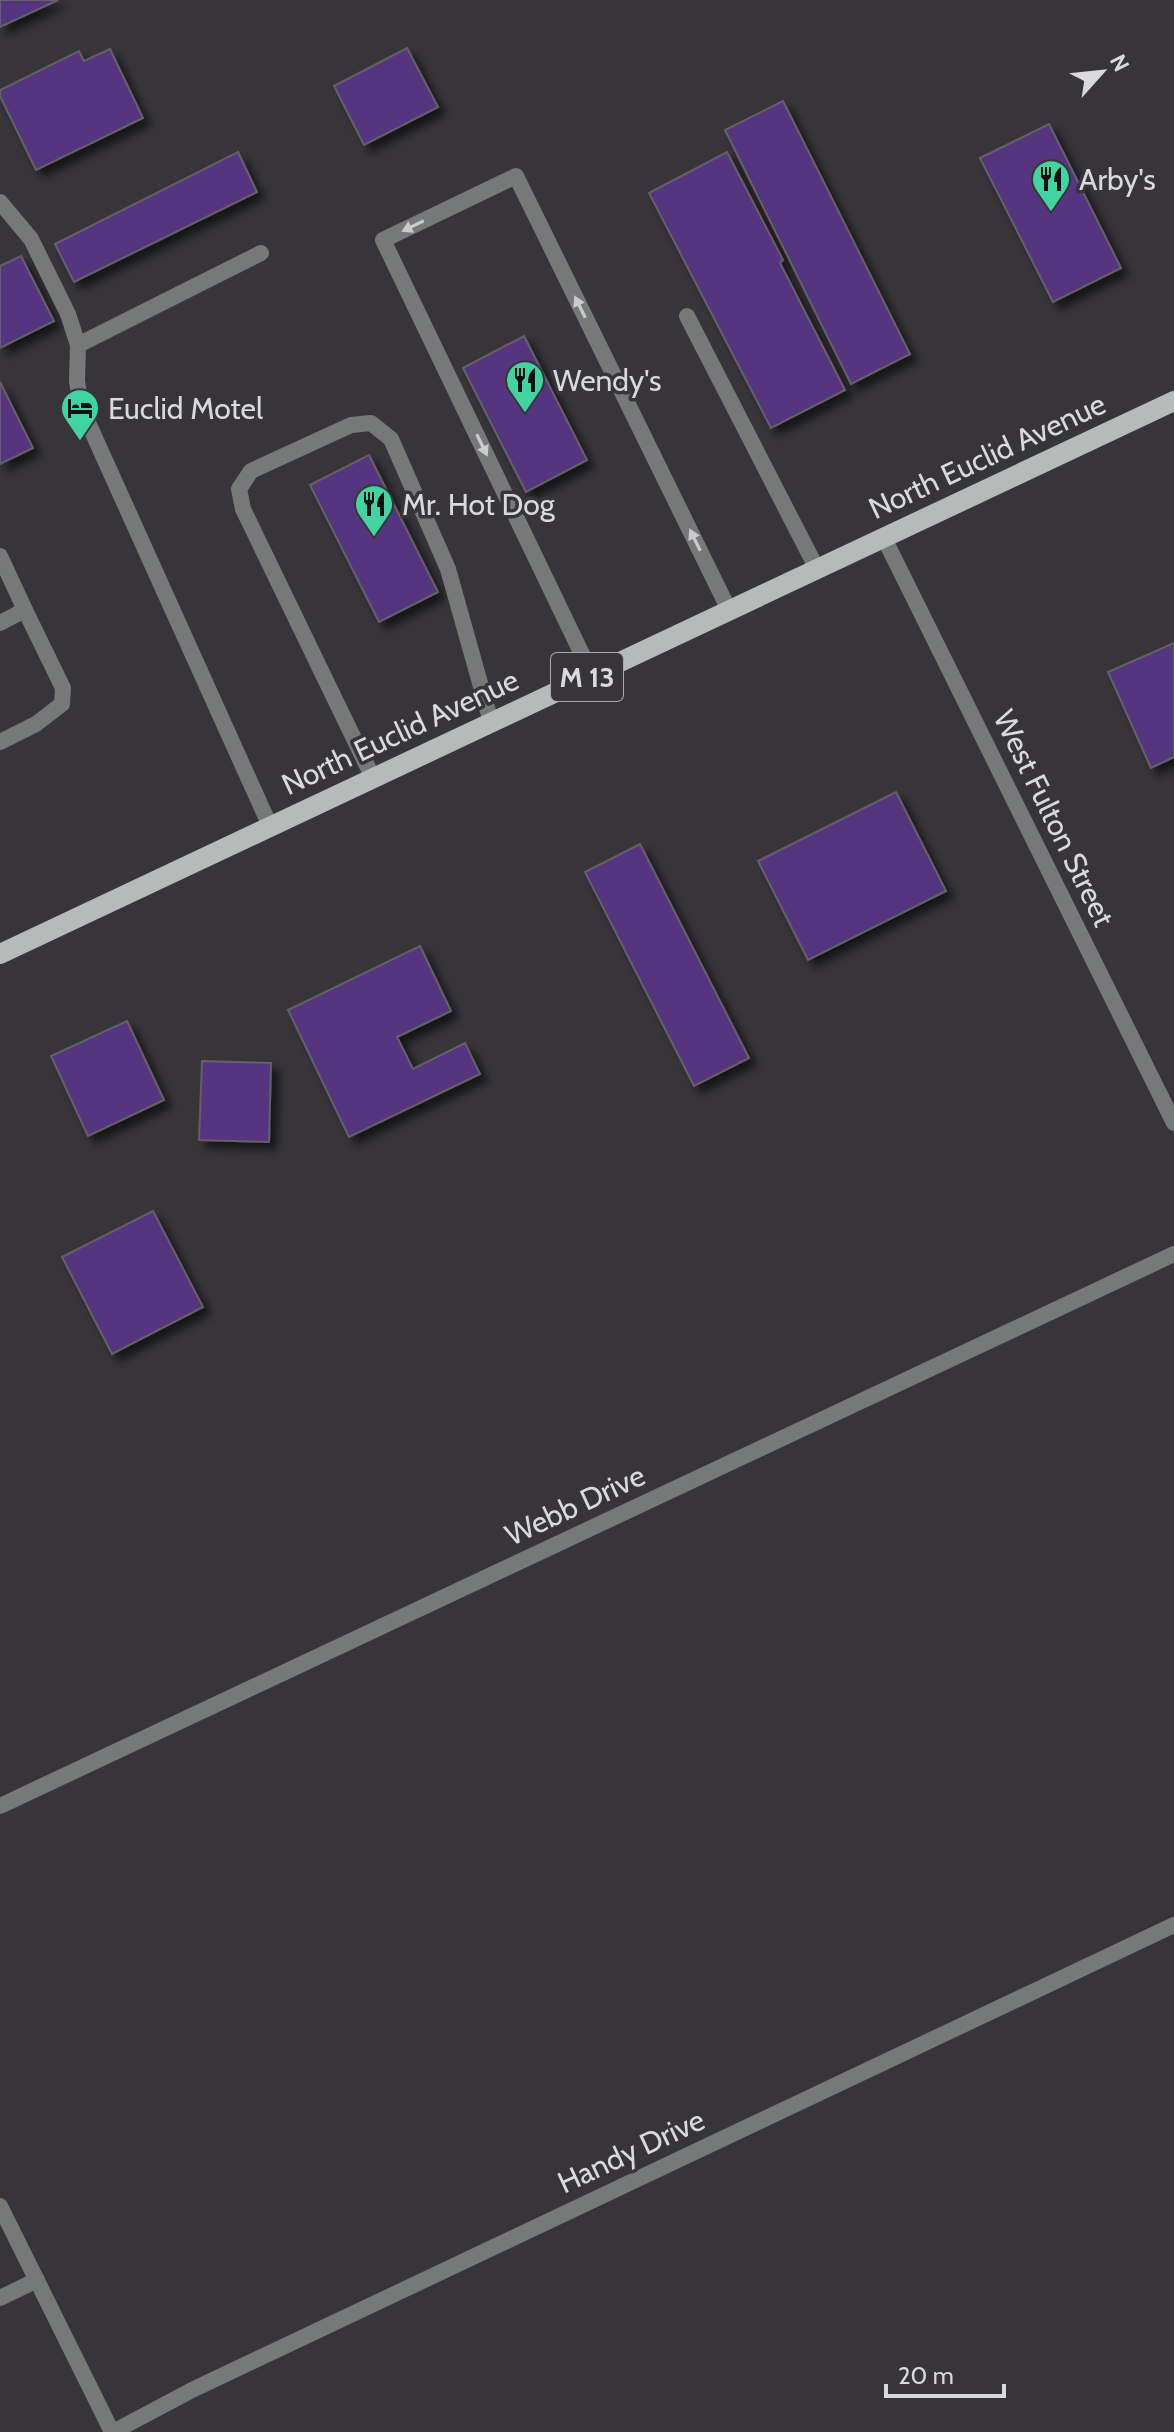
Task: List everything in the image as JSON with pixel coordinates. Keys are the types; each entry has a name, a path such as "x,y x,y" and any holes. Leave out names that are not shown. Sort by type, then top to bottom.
{"main road":[{"name":"North Euclid Avenue","path":"0,954 1174,401"}],"street":[{"path":"592,675 383,240 516,176 729,610"},
{"path":"0,202 31,239 68,314 78,345 77,381 81,407 270,826"},
{"path":"78,345 261,253"},
{"path":"687,316 817,569"},
{"path":"373,778 243,509 239,489 251,471 351,425 371,423 391,439 448,569 461,606 491,722"},
{"name":"West Fulton Street","path":"884,538 1174,1123"},
{"path":"0,556 63,688 62,704 36,724 0,742"},
{"path":"0,623 25,610"},
{"name":"Webb Drive","path":"0,1806 1174,1254"},
{"name":"Handy Drive","path":"113,2432 192,2390 1174,1925"},
{"path":"0,2206 113,2432"},
{"path":"0,2298 37,2280"}],"building":[{"path":"0,0 58,0 0,27"},
{"path":"407,48 438,107 364,145 334,86"},
{"path":"110,49 143,118 36,170 0,96 0,90 79,51 84,61"},
{"path":"783,101 910,354 851,384 725,130"},
{"name":"Arby's","path":"1049,124 1121,268 1053,302 980,158"},
{"path":"238,152 257,192 74,282 55,244"},
{"path":"727,152 845,390 771,428 649,193"},
{"path":"21,256 54,321 0,348 0,266"},
{"name":"Wendy's","path":"524,336 587,460 526,492 463,368"},
{"path":"0,382 33,448 0,464"},
{"name":"Mr. Hot Dog","path":"369,455 438,592 379,622 310,485"},
{"path":"1174,643 1174,757 1151,768 1108,672"},
{"path":"896,792 946,891 808,960 758,861"},
{"path":"640,844 749,1058 694,1086 585,872"},
{"path":"420,946 451,1011 397,1037 413,1069 465,1043 480,1074 349,1137 288,1010"},
{"path":"127,1021 164,1100 88,1136 51,1056"},
{"path":"202,1061 271,1063 269,1142 199,1140"},
{"path":"153,1211 203,1307 112,1354 62,1257"}],"place":[{"name":"Arby's","path":"1051,213"},
{"name":"Wendy's","path":"525,414"},
{"name":"Euclid Motel","path":"80,442"},
{"name":"Mr. Hot Dog","path":"374,538"}]}
